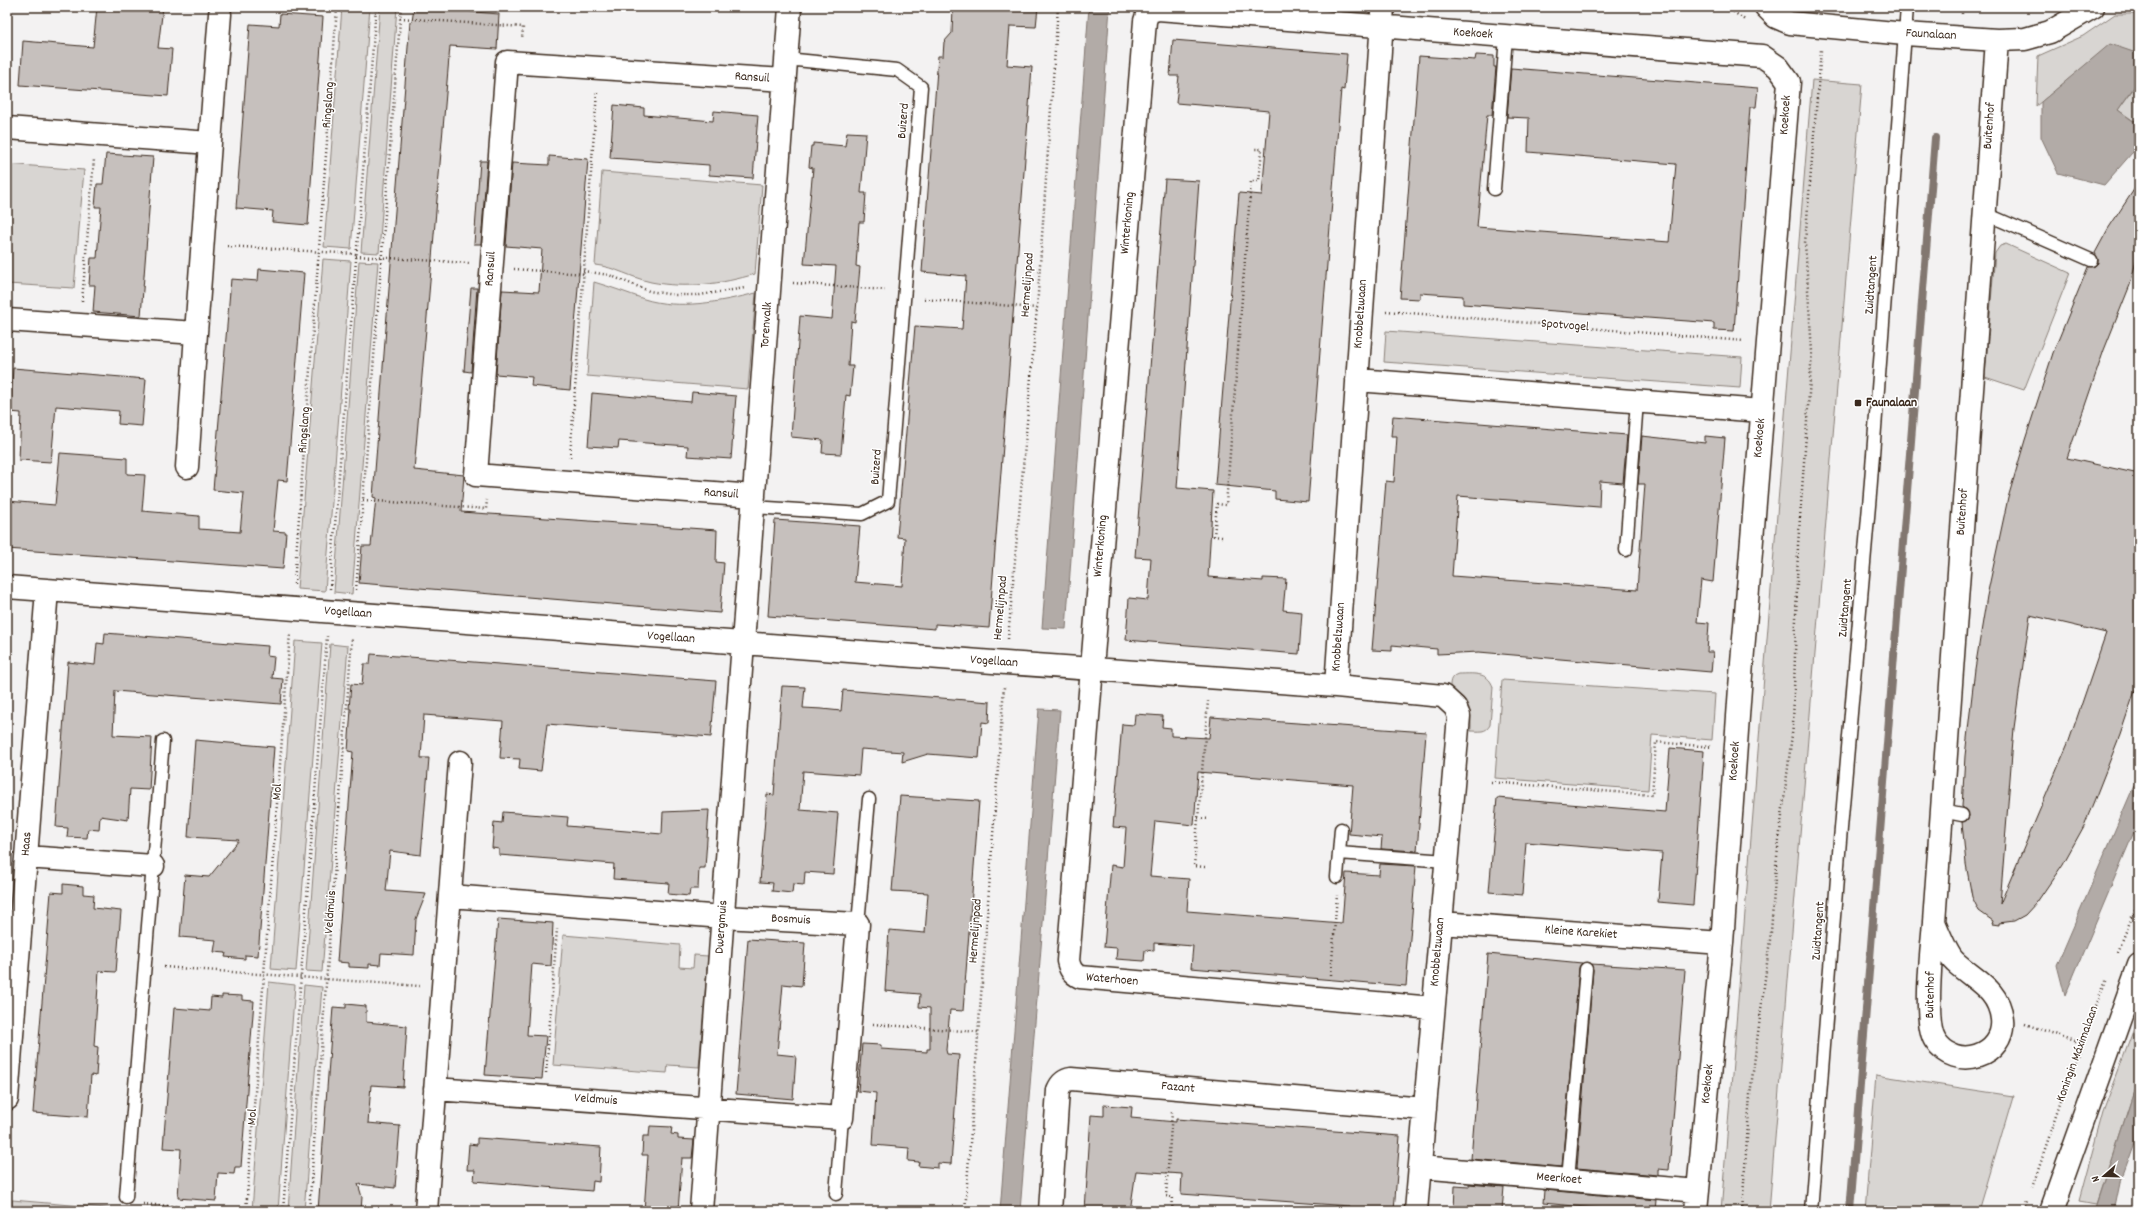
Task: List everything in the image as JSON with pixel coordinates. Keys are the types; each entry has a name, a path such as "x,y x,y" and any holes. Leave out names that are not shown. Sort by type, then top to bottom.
{"street":[{"name":"Torenvalk","path":"743,643 790,7"},
{"name":"Faunalaan","path":"1766,7 1776,17 1790,23 1905,34 1997,40 2025,39 2050,32 2093,7"},
{"name":"Winterkoning","path":"1091,668 1146,16 1148,12 1159,9 1383,17"},
{"path":"187,467 202,244 220,14"},
{"name":"Koekoek","path":"1383,17 1506,37 1762,56 1778,67 1789,82 1762,411 1722,943 1697,1201"},
{"name":"Knobbelzwaan","path":"1383,17 1361,309 1336,686 1443,696 1455,707 1459,716 1416,1211"},
{"name":"Buitenhof","path":"1934,922 1954,962 1990,989 2002,1017 2000,1033 1994,1045 1979,1057 1959,1057 1945,1053 1934,1039 1929,1018 1934,922 1952,813 1984,213 1997,40"},
{"name":"Ransuil","path":"754,502 568,482 476,475 507,62 599,68 785,70"},
{"path":"7,128 210,143"},
{"path":"7,320 196,334"},
{"path":"1357,380 1762,411"},
{"name":"Vogellaan","path":"7,587 1006,664 1091,668 1336,686"},
{"name":"Haas","path":"7,1099 47,590"},
{"name":"Dwergmuis","path":"701,1211 743,643"},
{"name":"Waterhoen","path":"1091,668 1068,961 1074,974 1080,977 1433,1008"},
{"path":"426,1211 460,762"},
{"path":"26,857 153,866"},
{"path":"450,896 723,917"},
{"name":"Bosmuis","path":"723,917 858,924"},
{"name":"Kleine Karekiet","path":"1441,923 1722,943"},
{"path":"709,1107 842,1118 858,924"},
{"name":"Koningin Máximalaan","path":"2051,1211 2139,965"},
{"name":"Fazant","path":"1050,1211 1056,1108 1060,1084 1065,1080 1071,1079 1425,1109"},
{"name":"Veldmuis","path":"435,1089 709,1107"},
{"name":"Meerkoet","path":"1420,1167 1568,1180 1697,1201"}],"lane":[{"name":"Zuidtangent","path":"1811,1211 1840,840 1870,494 1907,7"},
{"path":"1494,189 1506,37"},
{"name":"Buizerd","path":"754,502 862,514 888,501 921,87 897,70 785,70"},
{"path":"1984,213 2092,260"},
{"path":"1626,550 1637,401"},
{"path":"126,1197 163,741"},
{"path":"858,924 868,799"},
{"path":"1337,877 1341,829"},
{"path":"1339,853 1446,861"},
{"path":"1568,1180 1586,969"},
{"path":"836,1194 842,1118"}],"path":[{"name":"Ringslang","path":"292,609 337,7"},
{"path":"401,7 363,500 486,510 489,476"},
{"name":"Hermelijnpad","path":"965,1211 1006,664 1037,308 1058,7"},
{"path":"2028,7 2043,7"},
{"path":"400,18 523,27 521,63"},
{"path":"1742,1211 1750,1095 1771,932 1776,865 1793,726 1798,545 1812,352 1806,243 1822,48"},
{"path":"568,482 599,68"},
{"path":"80,325 96,134"},
{"path":"1222,537 1214,536 1217,504 1226,505 1251,181 1259,182 1262,150 1254,149"},
{"path":"202,244 609,275 649,291 674,295 700,295 733,291 770,281 1037,308"},
{"name":"Spotvogel","path":"1361,309 1768,343"},
{"name":"Veldmuis","path":"309,1211 363,500"},
{"name":"Mol","path":"246,1211 292,609"},
{"path":"1205,867 1194,866 1210,677"},
{"path":"1491,782 1652,795 1656,742 1736,750"},
{"path":"1198,818 1209,819"},
{"path":"1329,998 1337,877"},
{"path":"2116,957 2139,900"},
{"path":"544,1097 559,904"},
{"path":"145,965 264,976 443,988"},
{"name":"Koningin Máximalaan","path":"2031,1189 2082,1043 2110,971"},
{"path":"2002,1017 2082,1043"},
{"path":"850,1022 978,1032"},
{"path":"1172,1211 1173,1196 1166,1196 1174,1088"},
{"path":"2024,1211 2029,1196"},
{"path":"126,1197 134,1203 231,1211"}],"shaded area":[{"path":"342,7 370,7 351,249 324,247"},
{"path":"380,7 397,7 379,253 361,252"},
{"path":"1089,7 1110,7 1066,629 1042,628"},
{"path":"2115,14 2139,14 2139,54 2110,45 2036,106 2038,56 2083,36"},
{"path":"2110,44 2139,54 2139,83 2136,84 2118,110 2133,121 2139,120 2139,149 2132,153 2104,185 2058,173 2041,137 2041,102"},
{"path":"1812,80 1862,84 1769,1211 1721,1211"},
{"path":"2139,83 2139,120 2134,121 2118,110"},
{"path":"7,164 84,170 74,288 7,284"},
{"path":"602,172 762,185 755,274 717,283 677,285 651,282 610,268 595,265"},
{"path":"2006,244 2070,273 2024,390 1985,377 1995,253 2000,246"},
{"path":"323,259 351,261 325,591 297,589"},
{"path":"359,261 378,262 352,594 334,592"},
{"path":"594,282 644,299 671,304 700,304 756,293 748,389 587,376"},
{"path":"1386,331 1742,357 1740,388 1384,362"},
{"path":"295,641 322,643 296,971 271,969"},
{"path":"330,644 348,646 322,972 306,971"},
{"path":"1458,674 1479,674 1491,682 1493,687 1490,725 1488,728 1479,731 1471,731 1470,712 1466,701 1462,697 1450,691 1450,683 1453,677"},
{"path":"1502,680 1715,694 1712,740 1652,735 1648,790 1495,778"},
{"path":"1039,709 1060,710 1020,1211 1000,1211"},
{"path":"2139,774 2139,820 2065,996 2057,965"},
{"path":"563,935 680,945 679,967 693,968 694,955 708,956 699,1067 668,1065 667,1073 553,1065"},
{"path":"269,982 295,985 278,1211 252,1211"},
{"path":"304,985 322,987 304,1211 288,1211"},
{"path":"2139,1015 2139,1076 2097,1204 2079,1201 2103,1112"},
{"path":"1876,1075 2013,1096 1979,1211 1865,1211"},
{"path":"2139,1076 2139,1130 2120,1182 2114,1211 2095,1211"},
{"path":"12,1200 141,1211 12,1211"}],"building":[{"path":"97,7 163,7 158,48 172,49 168,96 20,85 23,41 93,47"},
{"path":"414,7 499,14 497,49 450,46 414,470 464,475 461,512 717,530 716,562 724,563 720,613 359,583 362,546 371,546 376,498 373,497 397,185 410,22 412,22"},
{"path":"953,7 1038,7 1036,27 1010,26 1007,65 1032,67 989,628 935,624 935,629 768,616 775,520 860,526 855,582 902,586 905,538 897,537 915,326 962,329 966,276 922,272 938,56 943,56 944,42 952,33"},
{"path":"280,14 323,17 308,225 272,222 273,211 236,208 250,24 279,26"},
{"path":"1173,40 1347,54 1344,90 1341,89 1308,502 1275,499 1275,491 1215,485 1239,193 1262,195 1269,111 1176,103 1179,76 1170,76"},
{"path":"1476,55 1494,56 1494,67 1496,67 1492,115 1487,115 1477,227 1669,242 1676,164 1528,152 1529,118 1507,117 1511,68 1758,88 1756,107 1750,107 1734,331 1714,330 1714,323 1463,304 1463,296 1420,293 1420,299 1400,298 1419,56 1475,60"},
{"path":"614,105 644,108 644,115 713,121 714,111 758,115 753,178 709,175 709,165 610,158"},
{"path":"847,132 866,133 861,193 866,193 864,222 859,222 856,266 860,267 855,322 851,321 848,366 853,366 850,396 846,395 841,454 822,453 823,440 791,437 800,316 832,319 836,266 804,264 813,168 809,167 811,146 813,146 813,143 845,146"},
{"path":"106,154 153,157 141,316 93,312 95,285 89,285 91,258 97,258 101,207 95,207 97,184 103,184"},
{"path":"549,156 588,159 570,390 531,386 532,377 496,374 502,290 539,292 542,249 506,246 512,163 549,165"},
{"path":"480,161 487,161 481,244 474,244"},
{"path":"1165,179 1199,181 1177,488 1213,491 1208,577 1263,581 1263,578 1286,579 1283,610 1302,612 1299,654 1126,640 1129,598 1148,600 1151,558 1135,557"},
{"path":"2139,182 2139,249 2130,285 2104,350 2067,458 2139,474 2139,679 2120,735 2084,826 2063,864 2037,902 2025,915 2014,921 1999,923 1999,925 1992,924 1993,921 1979,911 1972,897 1966,864 1962,822 1967,820 1969,816 1967,810 1962,807 1965,756 1975,669 1987,596 2008,498 2053,353 2088,267 2095,266 2098,263 2095,253 2108,229","holes":["2030,615 2106,633 2069,741 2000,904 2014,728"]},
{"path":"259,269 304,273 287,481 278,480 273,531 286,532 283,569 7,549 7,501 55,505 60,453 127,458 127,474 145,475 142,511 199,516 199,529 240,532 244,493 213,490 231,279 258,281"},
{"path":"471,288 477,288 471,372 464,371"},
{"path":"13,368 146,379 142,426 118,424 119,411 56,406 51,462 19,460 21,413 10,412"},
{"path":"692,392 736,396 731,459 687,456 688,446 619,441 618,448 588,446 592,393 691,402"},
{"path":"1393,416 1627,435 1623,483 1600,481 1599,507 1458,496 1452,576 1637,590 1645,484 1638,484 1642,436 1705,443 1705,436 1725,438 1713,582 1701,580 1697,622 1709,623 1707,652 1713,652 1711,672 1479,652 1437,654 1437,649 1392,645 1392,651 1372,650 1386,481 1394,482 1397,436 1391,436"},
{"path":"105,633 268,646 267,656 274,657 272,678 283,679 281,704 115,691 113,735 152,737 149,790 130,789 128,820 100,816 99,830 88,829 87,838 67,837 68,828 56,827 68,662 95,665 97,643 104,644"},
{"path":"371,654 716,681 711,737 547,724 541,771 519,769 520,759 500,758 503,721 424,715 421,758 429,758 421,855 390,851 386,891 426,894 416,919 414,955 381,953 380,965 369,964 369,968 349,967 349,963 337,962 353,752 348,751 351,709 349,709 351,684 362,685 364,664 370,664"},
{"path":"782,686 805,687 803,708 841,711 843,690 990,702 989,723 982,722 979,758 928,754 902,762 903,752 861,749 859,775 803,771 800,810 838,813 833,874 805,872 804,885 793,884 792,893 772,891 773,883 760,882 767,794 774,795"},
{"path":"1135,714 1163,716 1162,727 1171,728 1171,736 1209,738 1211,717 1426,732 1417,851 1381,849 1382,837 1349,834 1353,785 1198,772 1194,825 1155,821 1150,876 1189,879 1187,911 1342,923 1346,873 1379,875 1380,864 1416,866 1406,986 1191,968 1193,946 1154,943 1154,951 1145,950 1144,961 1116,959 1117,948 1104,947 1111,865 1123,867 1126,828 1113,827 1122,724 1134,725"},
{"path":"195,740 274,747 258,956 245,955 245,959 225,957 226,953 214,952 216,940 180,937 185,875 209,877 239,840 188,837"},
{"path":"1670,748 1704,751 1693,905 1658,902 1662,853 1526,842 1522,895 1489,892 1497,798 1665,812"},
{"path":"900,796 979,801 963,1011 950,1010 946,1050 947,1054 959,1055 951,1164 938,1163 938,1168 918,1166 919,1162 908,1161 909,1148 873,1145 876,1093 858,1091 862,1044 881,1045 881,1049 927,1052 927,1049 930,1049 930,1008 919,1007 920,994 885,991 889,930 925,933 928,893 892,891"},
{"path":"709,810 705,868 699,868 698,889 690,889 689,896 668,894 669,883 613,879 614,864 499,855 499,849 492,848 494,822 502,823 503,812 568,817 567,826 662,834 663,812"},
{"path":"63,884 83,886 83,894 94,895 93,908 121,911 116,972 99,971 94,1046 98,1047 96,1076 91,1075 88,1117 33,1113 51,892 63,893"},
{"path":"498,919 553,923 551,966 532,964 527,1035 546,1036 542,1079 485,1075"},
{"path":"748,939 805,943 802,986 783,984 777,1054 796,1056 793,1099 736,1094"},
{"path":"1488,954 1582,963 1579,968 1562,1167 1471,1159"},
{"path":"1591,964 1685,970 1669,1170 1658,1169 1658,1175 1577,1168 1593,970"},
{"path":"222,995 242,996 242,1000 254,1001 241,1167 235,1167 234,1174 218,1173 216,1201 178,1198 181,1149 163,1148 174,1008 210,1011 211,997 222,998"},
{"path":"346,1004 366,1006 366,1022 407,1026 403,1087 371,1085 368,1123 400,1126 395,1188 358,1184 362,1197 361,1211 318,1211 333,1007 346,1008"},
{"path":"1104,1105 1132,1107 1131,1118 1176,1122 1176,1119 1400,1136 1394,1211 1349,1211 1349,1206 1181,1194 1182,1174 1136,1171 1130,1211 1085,1211 1091,1115 1104,1116"},
{"path":"650,1126 672,1127 671,1134 678,1135 678,1139 694,1140 692,1158 682,1158 678,1211 644,1211 648,1155 642,1155 643,1136 649,1136"},
{"path":"477,1138 601,1147 599,1182 593,1181 592,1191 474,1181 475,1170 467,1170 469,1144 477,1145"},
{"path":"1469,1184 1504,1187 1502,1211 1454,1211 1455,1186 1469,1187"},
{"path":"1544,1190 1656,1200 1655,1211 1606,1211 1606,1209 1543,1203"}],"waterway":[{"path":"1850,1211 1935,138"}],"place":[{"name":"Faunalaan","path":"1858,403"}]}
